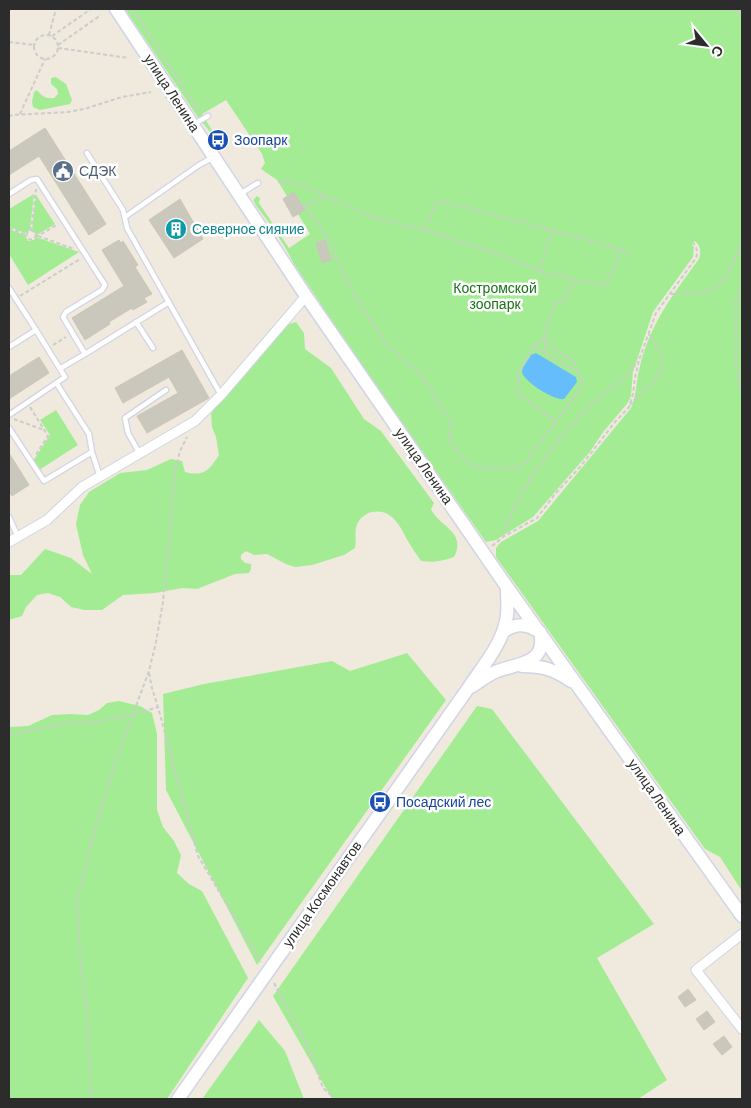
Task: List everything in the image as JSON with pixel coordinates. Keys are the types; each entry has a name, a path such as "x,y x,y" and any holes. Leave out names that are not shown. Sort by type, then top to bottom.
{"main road":[{"name":"улица Ленина","path":"116,9 198,123 214,158 306,296 484,553 742,916"},
{"path":"503,632 507,615 508,587"},
{"path":"467,690 493,673 535,658 541,650 540,632 529,626 510,627 503,632"},
{"name":"улица Космонавтов","path":"178,1099 467,690 503,632"},
{"path":"512,666 538,666 558,672 579,687"}],"street":[{"path":"9,542 47,520 82,487 195,421 221,395 306,296"},
{"path":"742,934 696,970 742,1028"}],"lane":[{"path":"198,123 208,116"},
{"path":"87,153 123,210 127,228 221,395"},
{"path":"125,217 199,165 214,158"},
{"path":"9,194 31,180 37,179 105,285 102,290 64,314 64,320 85,354"},
{"path":"238,195 258,182"},
{"path":"9,288 66,377 9,416"},
{"path":"61,368 169,302"},
{"path":"136,322 153,348"},
{"path":"9,347 36,330"},
{"path":"57,384 89,434 92,452 100,477"},
{"path":"140,454 128,433 125,418 166,390"},
{"path":"9,428 44,481 92,452"},
{"path":"9,517 18,537"}],"path":[{"path":"56,9 51,35 58,46 129,58"},
{"path":"91,9 51,35 39,36 34,45 37,55 45,59 53,57 58,46 101,15"},
{"path":"133,9 198,123"},
{"path":"732,9 742,16"},
{"path":"738,9 742,12"},
{"path":"9,42 34,45"},
{"path":"20,115 45,59"},
{"path":"9,117 12,115 84,109 122,97 151,92"},
{"path":"9,111 12,115"},
{"path":"31,231 37,179"},
{"path":"278,182 296,183 370,216 424,230 503,256 546,274 565,276 574,280 606,285 615,267 619,248"},
{"path":"327,196 304,206 326,234 349,286 367,315 388,345 419,373 428,384 452,426 448,438 471,465 479,467 521,468 581,386 582,377 572,359 548,344 545,337"},
{"path":"424,230 438,200 632,252"},
{"path":"9,228 26,234 29,240 64,220"},
{"path":"540,270 552,230"},
{"path":"26,234 31,231"},
{"path":"16,298 85,256 79,250 37,236 31,231"},
{"path":"671,294 703,292 718,285 730,269 742,241"},
{"path":"629,407 639,360 656,313 698,254 693,243"},
{"path":"545,353 546,327 557,300 564,301 574,280"},
{"path":"742,281 736,302 736,370 742,390"},
{"path":"484,553 503,537 537,518 637,396 659,377 662,359 649,332"},
{"path":"48,348 72,333"},
{"path":"545,337 534,346 518,373 518,394 555,421"},
{"path":"534,346 579,372"},
{"path":"503,537 510,517 542,461 588,408 620,382 639,360"},
{"path":"27,403 48,436 31,463"},
{"path":"9,416 44,430"},
{"path":"91,1099 87,1012 80,954 77,901 114,765 149,671 163,602 175,471 180,451 195,421"},
{"path":"149,671 198,856 249,943 268,971 308,1047 323,1088 335,1099"},
{"path":"9,735 58,724 94,722 133,715 158,707"}],"green space":[{"name":"Костромской зоопарк","path":"125,9 742,9 742,891 720,857 705,849 496,557 496,548 501,542 538,521 631,408 640,366 650,336 672,297 699,259 698,245 695,241 692,245 694,247 693,257 653,312 633,372 631,396 627,404 604,431 589,453 533,517 496,540 486,542 377,388 253,200 257,196 260,198 259,203 289,248 310,234 298,214 293,217 283,199 287,196 277,180 261,169 265,163 262,154 226,100 202,114 213,132 211,133 197,116"},
{"path":"56,77 66,84 72,100 70,104 40,110 33,107 34,92 37,90 48,98 54,98 58,94 57,89 51,84 51,78"},
{"path":"34,194 30,230 25,233 9,227 9,209"},
{"path":"36,195 55,224 37,235 32,230"},
{"path":"9,229 25,235 28,241 34,240 36,237 79,252 28,285 9,254"},
{"path":"296,322 304,333 305,349 331,368 364,419 381,431 434,503 431,509 455,535 457,548 454,557 430,562 421,561 394,519 390,515 379,511 368,513 357,524 355,548 344,555 312,565 295,567 267,554 254,555 246,551 241,555 241,559 245,563 251,564 249,573 235,574 197,589 183,588 155,593 123,595 102,610 84,610 71,607 60,597 48,593 37,595 26,607 22,616 9,620 9,575 21,575 45,549 71,558 92,574 83,555 76,524 80,505 89,492 120,473 147,470 171,459 182,461 185,472 197,474 206,471 212,465 219,455 212,427 211,414 224,393 286,325"},
{"path":"56,410 78,445 39,470 33,461 50,435 40,420"},
{"path":"407,653 446,700 257,965 166,790 163,694 204,684 332,661 350,671"},
{"path":"119,701 140,706 152,713 157,734 157,810 163,827 174,841 181,855 177,873 189,884 202,891 248,978 167,1099 9,1099 9,727 28,726 52,715 88,715 99,710 107,703"},
{"path":"477,706 492,709 654,924 597,958 667,1080 638,1099 332,1099 273,996"},
{"path":"259,1020 285,1051 304,1099 202,1099"}],"water":[{"path":"536,353 576,377 577,382 564,399 547,394 524,376 522,370 524,365 531,355"}],"building":[{"path":"45,128 106,224 89,235 39,156 9,175 9,151"},
{"path":"294,192 305,210 293,217 283,199"},
{"name":"Северное сияние","path":"180,199 203,239 174,258 149,220"},
{"path":"119,240 121,243 123,241 138,265 135,267 152,294 144,298 147,302 133,310 132,308 109,322 110,324 85,340 72,318 124,286 102,250"},
{"path":"325,240 331,260 322,263 316,243"},
{"path":"182,350 209,398 147,433 137,416 178,393 169,377 123,403 115,388"},
{"path":"39,357 49,373 9,399 9,376"},
{"path":"9,453 29,485 12,496 9,491"},
{"path":"688,989 696,1000 685,1007 678,997"},
{"path":"707,1011 715,1022 704,1030 696,1019"},
{"path":"724,1036 732,1047 722,1055 713,1044"}],"place":[{"name":"Зоопарк","path":"218,140"},
{"name":"СДЭК","path":"63,171"},
{"name":"Северное сияние","path":"176,229"},
{"name":"Посадский лес","path":"380,802"}]}
